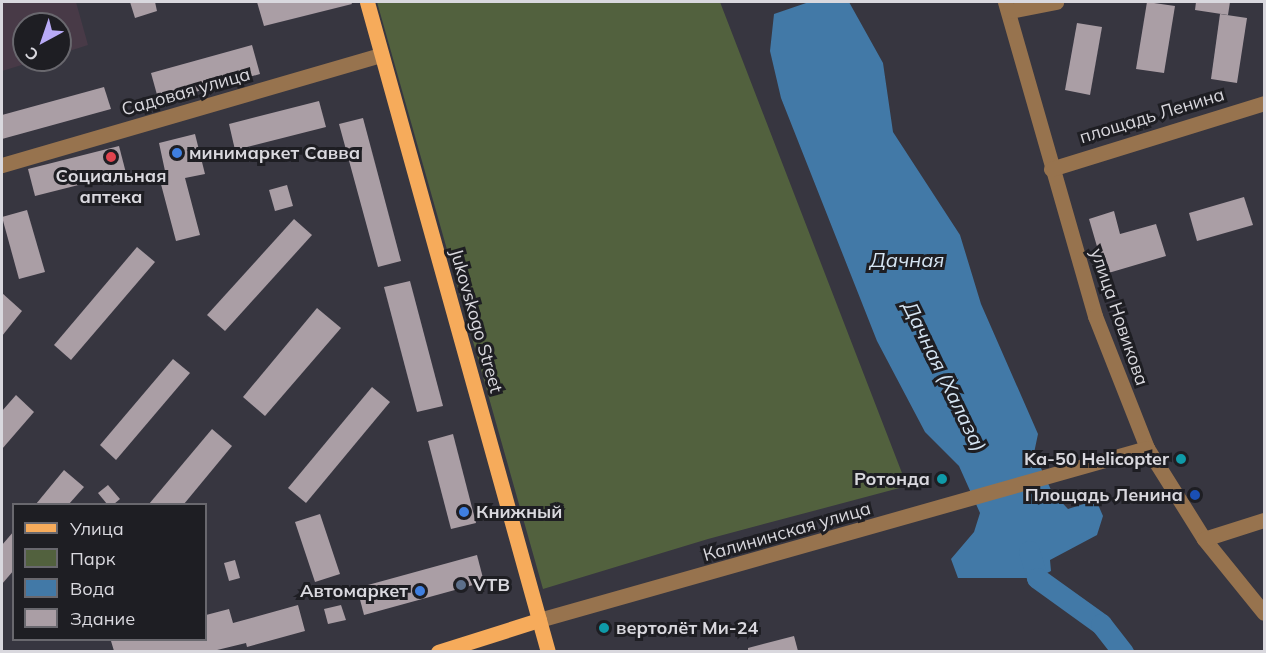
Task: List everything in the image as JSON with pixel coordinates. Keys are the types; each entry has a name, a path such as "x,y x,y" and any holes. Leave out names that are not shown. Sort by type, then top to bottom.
{"main road":[{"name":"Jukovskogo Street","path":"367,2 548,651"},
{"name":"Калининская улица","path":"438,651 539,620"}],"street":[{"path":"1007,6 1056,2"},
{"name":"улица Новикова","path":"1007,6 1051,169 1095,316 1147,448 1204,539 1264,613"},
{"name":"Садовая улица","path":"2,165 381,55"},
{"name":"площадь Ленина","path":"1051,169 1264,102"},
{"name":"Калининская улица","path":"539,620 1069,472 1147,448"},
{"path":"1204,539 1264,520"}],"shaded area":[{"path":"2,2 76,2 88,45 72,50 72,12 12,12 12,68 2,71"}],"green space":[{"path":"377,2 720,2 907,486 708,539 543,589"}],"water":[{"name":"Дачная","path":"809,2 849,2 883,63 893,132 960,235 981,304 1038,434 1034,453 1052,492 1068,509 1096,500 1103,516 1097,535 1050,560 1051,571 1037,578 958,578 951,559 974,532 980,513 959,466 925,432 877,341 781,98 770,51 774,14"}],"building":[{"path":"130,2 155,2 157,11 135,18"},
{"path":"257,2 351,2 352,4 264,26"},
{"path":"1147,2 1175,6 1164,73 1136,69"},
{"path":"1196,2 1230,2 1228,15 1195,10"},
{"path":"1220,14 1247,18 1237,83 1211,79"},
{"path":"1077,23 1102,27 1090,95 1065,90"},
{"path":"252,45 260,74 159,102 151,73"},
{"path":"104,87 111,109 2,139 2,115"},
{"path":"319,101 326,127 235,150 229,124"},
{"path":"363,118 401,261 378,267 339,124"},
{"path":"195,134 205,174 185,178 200,235 176,241 158,173 165,171 159,143"},
{"path":"119,146 126,173 35,196 28,169"},
{"path":"287,185 293,206 275,211 269,190"},
{"path":"1244,197 1253,225 1197,241 1189,213"},
{"path":"27,210 45,272 19,279 2,217"},
{"path":"1114,211 1120,234 1156,224 1166,256 1105,274 1089,219"},
{"path":"294,219 312,235 225,331 207,315"},
{"path":"137,247 155,262 71,360 54,345"},
{"path":"410,281 443,406 417,412 384,287"},
{"path":"2,293 22,311 2,336"},
{"path":"317,308 341,328 265,416 243,397"},
{"path":"173,359 190,373 116,460 100,445"},
{"path":"372,387 390,402 306,503 288,488"},
{"path":"16,395 34,412 2,449 2,411"},
{"path":"212,429 232,446 185,503 150,503"},
{"path":"453,434 476,523 451,529 428,441"},
{"path":"64,470 84,487 70,503 37,503"},
{"path":"108,485 120,499 115,503 106,503 98,493"},
{"path":"320,514 340,574 315,582 295,522"},
{"path":"12,533 12,572 2,584 2,545"},
{"path":"477,555 484,582 364,615 357,588"},
{"path":"235,560 240,578 229,581 224,563"},
{"path":"298,605 305,631 247,647 246,643 213,651 114,651 111,641 207,641 207,615 229,609 233,623"},
{"path":"341,605 346,620 328,624 324,609"},
{"path":"794,636 798,651 748,651 748,648"}],"waterway":[{"name":"Дачная","path":"1029,551 1037,578 1101,624 1123,652"}],"place":[{"name":"минимаркет Савва","path":"177,153"},
{"name":"Социальная аптека","path":"111,157"},
{"name":"Ka-50 Helicopter","path":"1181,459"},
{"name":"Ротонда","path":"942,479"},
{"name":"Площадь Ленина","path":"1195,495"},
{"name":"Книжный","path":"464,512"},
{"name":"VTB","path":"461,585"},
{"name":"Автомаркет","path":"420,591"},
{"name":"вертолёт Ми-24","path":"604,628"}],"water label":[{"name":"Дачная (Халаза)","path":"945,376"}]}
